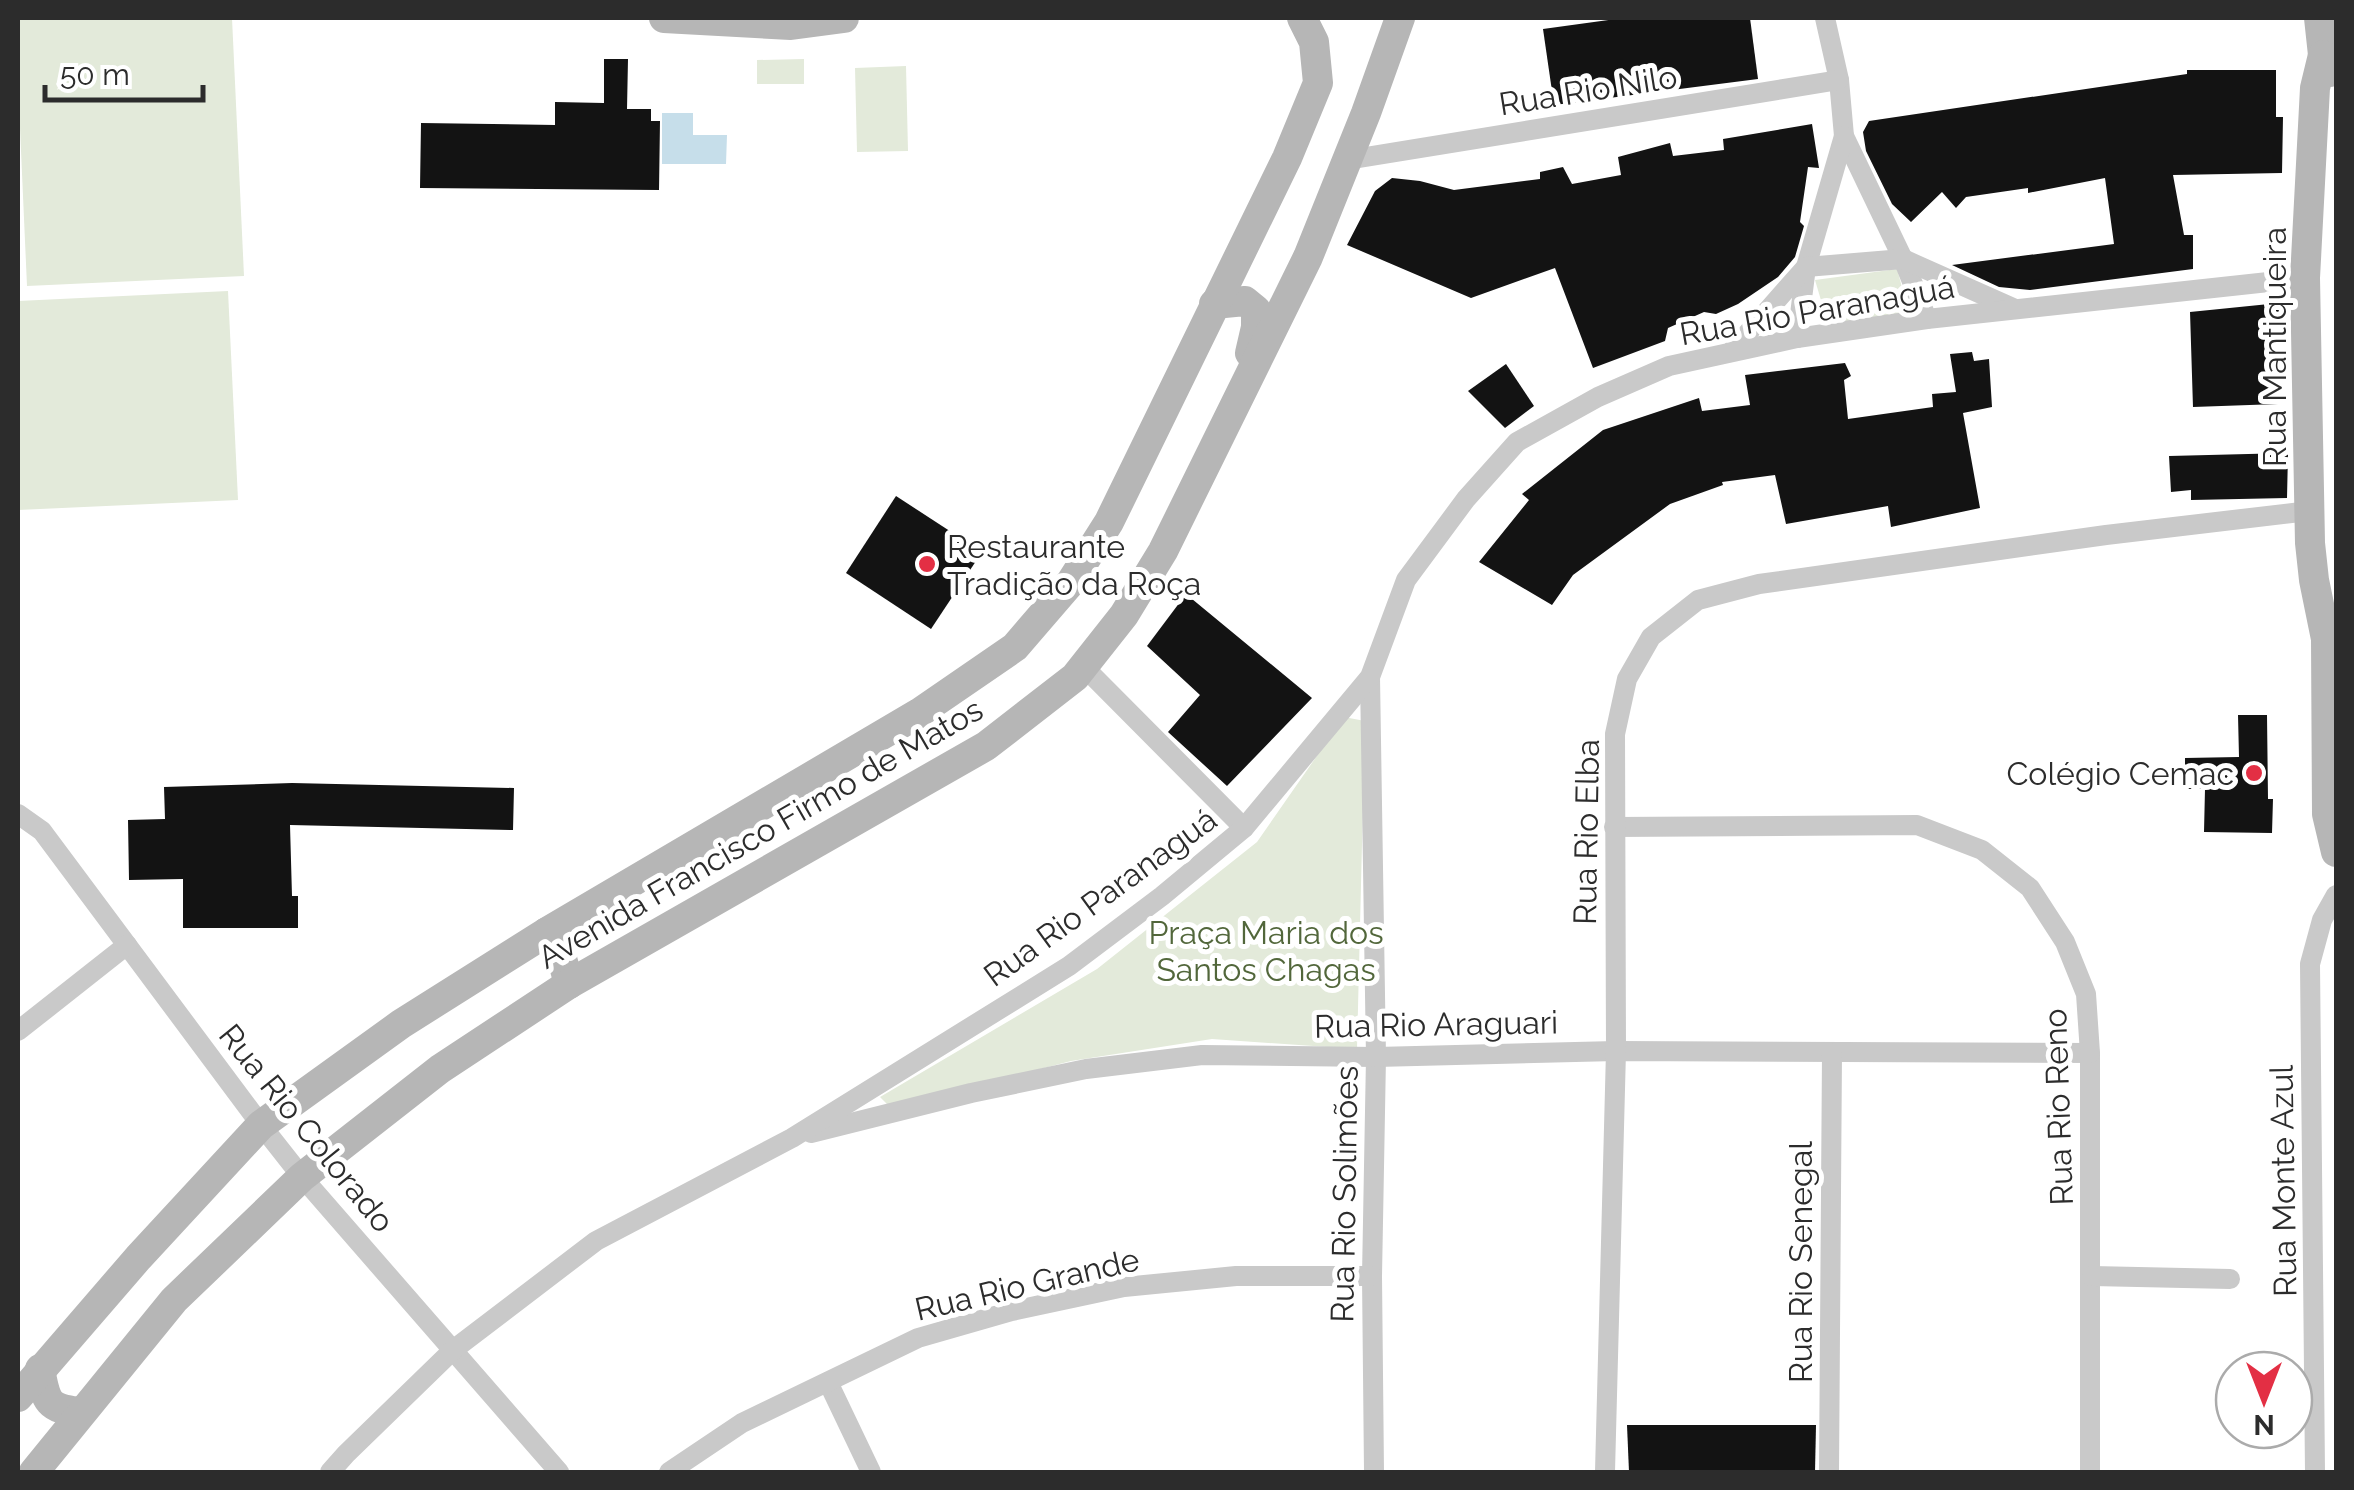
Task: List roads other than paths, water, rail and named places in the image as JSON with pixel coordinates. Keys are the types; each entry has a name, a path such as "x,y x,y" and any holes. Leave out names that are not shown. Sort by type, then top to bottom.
{"street":[{"path":"664,18 791,25 844,18"},
{"name":"Avenida Francisco Firmo de Matos","path":"18,1397 138,1258 261,1125 401,1024 547,932 919,713 1015,647 1071,582 1109,522 1287,158 1318,83 1314,42 1302,18"},
{"name":"Avenida Francisco Firmo de Matos","path":"34,1472 174,1300 302,1176 440,1068 570,984 986,746 1074,677 1124,616 1163,551 1308,257 1400,18"},
{"path":"1825,18 1839,80 1844,136 1927,320"},
{"name":"Rua Mantiqueira","path":"2319,18 2323,55 2336,89"},
{"name":"Rua Mantiqueira","path":"2323,55 2315,88 2324,150 2305,278 2309,511 2332,628 2327,814 2336,852"},
{"name":"Rua Rio Nilo","path":"1347,160 1839,80"},
{"path":"1796,338 1806,268 1844,136"},
{"path":"1731,352 1806,268 1902,259 2017,310"},
{"name":"Rua Rio Paranaguá","path":"330,1472 453,1350 596,1241 792,1138 1069,966 1244,828 1370,676 1406,580 1466,499 1517,442 1598,397 1669,366 1796,338 2305,278"},
{"path":"1214,304 1245,301 1256,310 1256,327 1236,400"},
{"name":"Rua Rio Elba","path":"1605,1472 1616,1051 1615,734 1627,679 1652,638 1698,600 1759,584 2309,511"},
{"path":"1083,666 1244,828"},
{"name":"Rua Rio Solimões","path":"1370,676 1376,1057 1374,1472"},
{"name":"Rua Rio Colorado","path":"18,814 42,831 302,1176 559,1472"},
{"name":"Rua Rio Reno","path":"1614,827 1918,825 1982,850 2030,888 2065,942 2086,994 2092,1276 2090,1472"},
{"name":"Rua Monte Azul","path":"2315,1472 2310,964 2322,920 2336,894"},
{"path":"547,932 560,951 570,984"},
{"path":"18,1031 127,945"},
{"name":"Rua Rio Senegal","path":"1829,1472 1832,1052"},
{"name":"Rua Rio Araguari","path":"792,1138 1086,1069 1202,1055 2090,1052"},
{"name":"Rua Rio Grande","path":"669,1472 742,1422 918,1338 1012,1311 1124,1287 1236,1276 1372,1276"},
{"path":"2092,1276 2230,1279"},
{"path":"40,1369 45,1398 58,1410 82,1412"},
{"path":"828,1382 872,1472"}],"water":[{"path":"662,113 693,113 693,135 727,135 726,164 662,164"}],"place":[{"name":"Restaurante Tradição da Roça","path":"927,564"},
{"name":"Colégio Cemac","path":"2254,773"}],"park label":[{"name":"Praça Maria dos Santos Chagas","path":"1266,950"}]}
